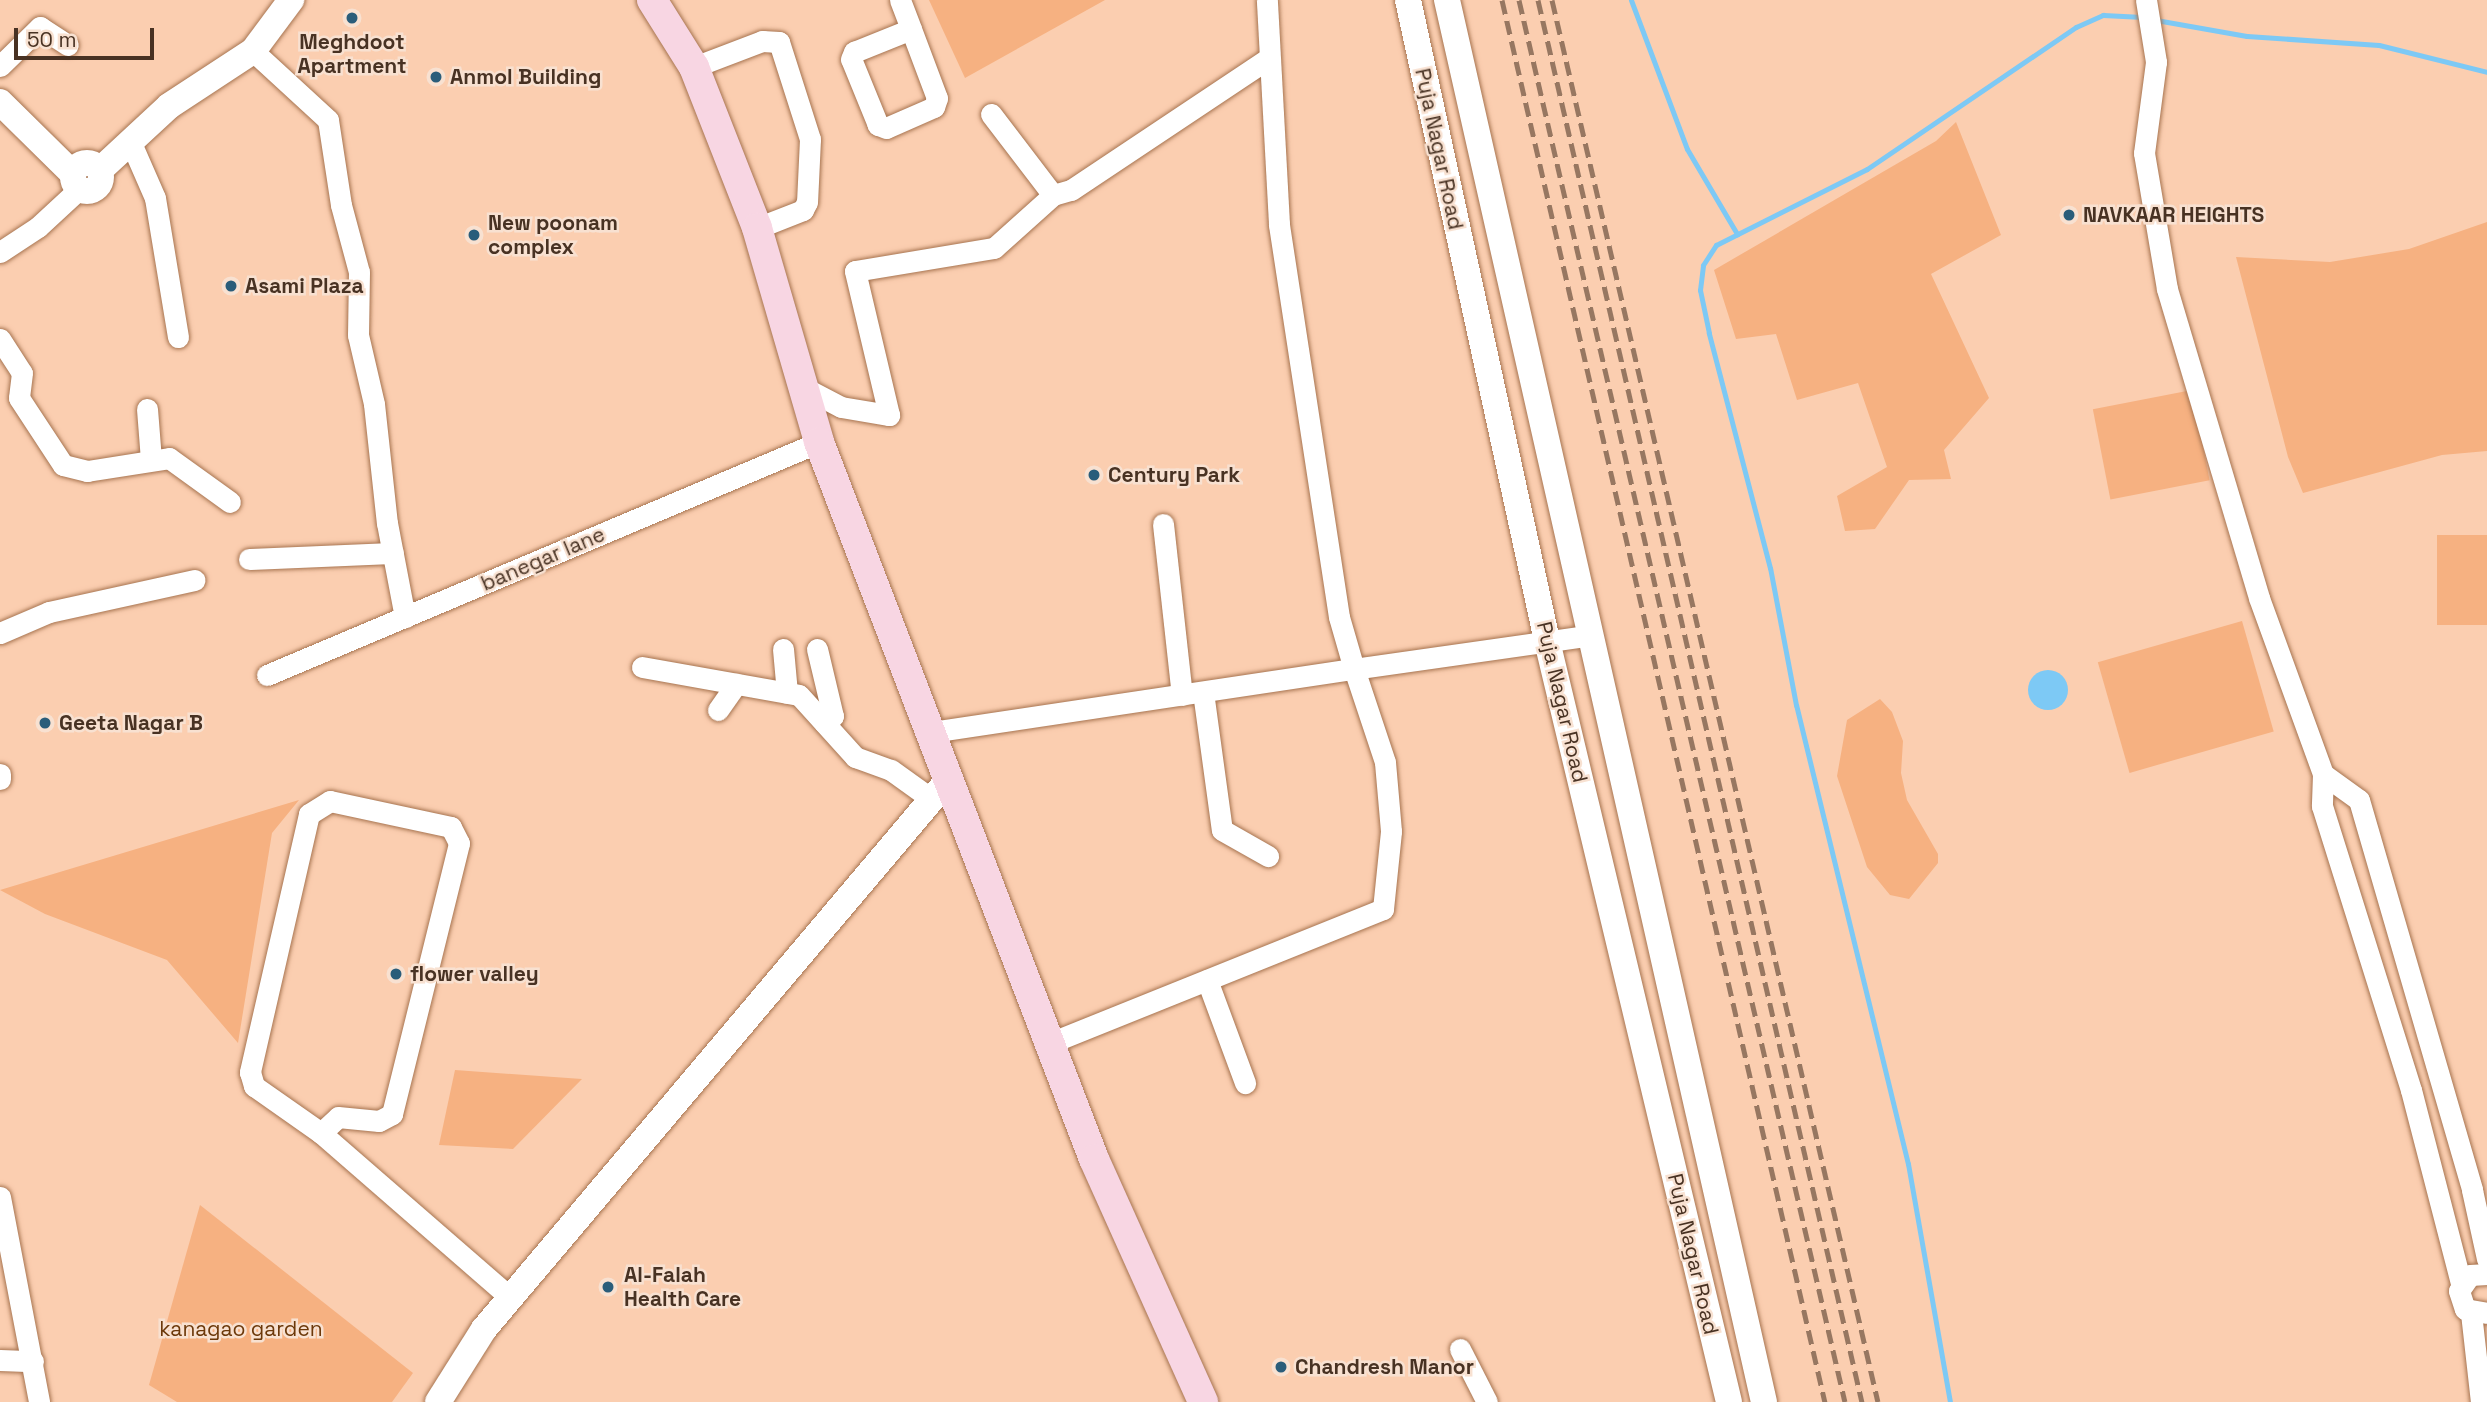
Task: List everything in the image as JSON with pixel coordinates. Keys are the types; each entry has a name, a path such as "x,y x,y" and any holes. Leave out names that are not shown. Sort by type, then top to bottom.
{"main road":[{"path":"652,0 694,67 757,228 799,385 818,442 931,732 939,789 1050,1043 1094,1160 1203,1402"}],"street":[{"path":"900,0 937,97 934,107 886,128 878,125 851,59 854,52 911,29"},
{"path":"1050,1043 1383,909 1391,831 1385,762 1339,617 1279,224 1267,0"},
{"name":"Puja Nagar Road","path":"1408,0 1547,641 1729,1402"},
{"name":"Puja Nagar Road","path":"1447,0 1587,636 1764,1402"},
{"path":"2146,1 2156,62 2144,153 2167,289 2259,598 2323,774 2322,806 2340,871 2411,1090 2461,1284 2461,1304 2479,1313 2481,1402"},
{"path":"0,253 38,227 88,163 100,170 169,106 253,51 281,5"},
{"path":"0,66 40,27 47,27 68,45"},
{"path":"694,67 762,41 779,42 810,139 807,202 803,210 757,228"},
{"path":"253,51 328,120 341,205 359,272 358,335 374,404 393,553 405,617"},
{"path":"799,385 841,407 889,415 855,271 994,248 1053,195 1071,190 1269,58"},
{"path":"0,102 76,181"},
{"path":"991,114 1053,195"},
{"path":"131,143 155,198 178,337"},
{"path":"0,339 22,373 19,398 63,465 87,471 169,458 230,502"},
{"path":"147,409 151,460"},
{"name":"banegar lane","path":"267,675 818,442"},
{"path":"1163,524 1193,693 1222,830 1268,856"},
{"path":"249,559 393,553"},
{"path":"0,633 49,612 195,580"},
{"path":"931,732 1587,636"},
{"path":"783,649 787,693"},
{"path":"817,649 832,722"},
{"path":"438,1402 484,1329 939,789 855,758 832,722 799,695 642,667"},
{"path":"718,710 736,684"},
{"path":"2323,774 2359,800 2442,1083 2487,1258"},
{"path":"321,1133 338,1117 379,1121 393,1114 459,843 451,827 330,801 309,814 250,1072 254,1086 321,1133 511,1298"},
{"path":"2340,871 2378,863"},
{"path":"1207,980 1245,1083"},
{"path":"2411,1090 2442,1083"},
{"path":"0,1197 33,1361 38,1402"},
{"path":"2461,1284 2470,1275 2487,1274"},
{"path":"1460,1349 1487,1402"},
{"path":"0,1360 33,1361"}],"green space":[{"path":"929,0 1105,0 965,78"},
{"path":"1956,122 2001,235 1931,274 1989,398 1944,450 1951,479 1909,480 1875,529 1845,531 1837,496 1887,467 1858,383 1797,400 1776,334 1736,339 1714,270 1936,141"},
{"path":"2487,222 2487,451 2442,455 2303,493 2288,457 2236,257 2330,262 2409,249"},
{"path":"2192,390 2210,480 2110,500 2093,409"},
{"path":"2437,535 2487,535 2487,625 2437,625"},
{"path":"2242,621 2274,732 2130,773 2098,662"},
{"path":"1880,699 1892,712 1903,741 1901,773 1907,800 1938,854 1938,863 1909,899 1890,895 1867,867 1837,776 1847,720"},
{"path":"299,800 272,833 238,1043 167,960 45,914 0,890"},
{"path":"455,1070 582,1079 513,1149 439,1145"},
{"name":"kanagao garden","path":"200,1205 413,1373 392,1402 177,1402 149,1385"}],"water":[{"path":"2048,670 2062,676 2068,690 2062,704 2048,710 2034,704 2028,690 2034,676"}],"waterway":[{"path":"1631,0 1687,149 1737,234"},
{"path":"1950,1402 1908,1164 1796,705 1770,568 1709,333 1700,290 1703,265 1716,245 1867,169 2076,27 2103,15 2143,17"},
{"path":"2156,20 2247,36 2379,45 2487,72"}],"railway":[{"path":"1502,0 1825,1402"},
{"path":"1519,0 1845,1402"},
{"path":"1538,0 1862,1402"},
{"path":"1552,0 1878,1402"}],"place":[{"name":"Meghdoot Apartment","path":"352,18"},
{"name":"Anmol Building","path":"436,77"},
{"name":"NAVKAAR HEIGHTS","path":"2069,215"},
{"name":"New poonam complex","path":"474,235"},
{"name":"Asami Plaza","path":"231,286"},
{"name":"Century Park","path":"1094,475"},
{"name":"Geeta Nagar B","path":"45,723"},
{"name":"flower valley","path":"396,974"},
{"name":"Al-Falah Health Care","path":"608,1287"},
{"name":"Chandresh Manor","path":"1281,1367"}]}
